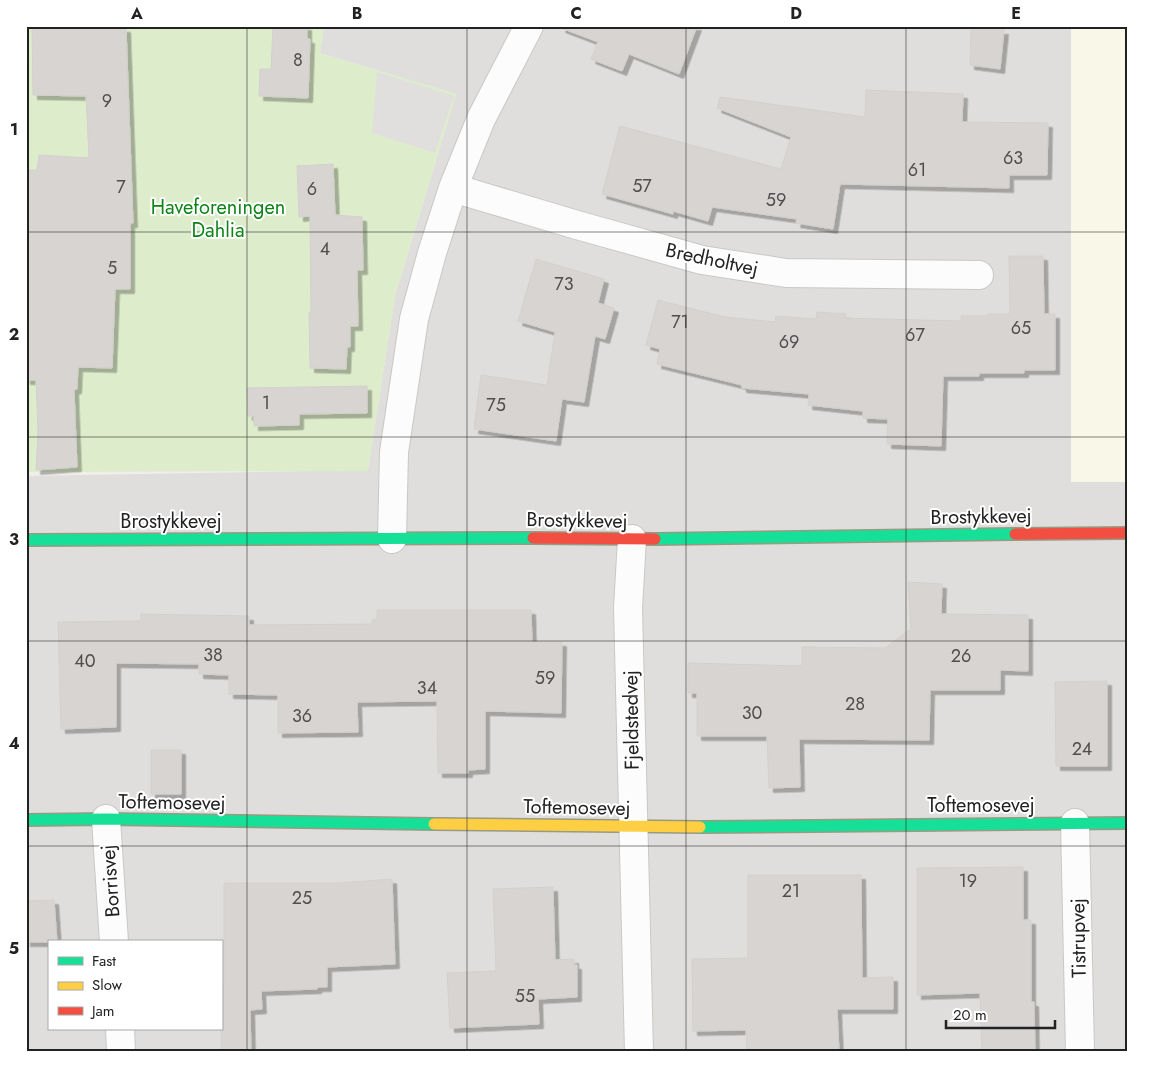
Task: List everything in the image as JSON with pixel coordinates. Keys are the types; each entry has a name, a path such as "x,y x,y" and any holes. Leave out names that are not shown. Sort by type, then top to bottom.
{"street":[{"path":"392,539 394,452 414,319 432,253 453,188 481,119 529,26"},
{"name":"Bredholtvej","path":"453,188 577,226 702,260 786,273 979,275"},
{"name":"Brostykkevej","path":"26,540 632,539 1127,533"},
{"name":"Fjeldstedvej","path":"632,539 628,608 639,1052"},
{"name":"Toftemosevej","path":"26,820 106,819 633,826 1127,823"},
{"name":"Borrisvej","path":"106,819 114,940"},
{"name":"Tistrupvej","path":"1075,823 1080,1052"},
{"path":"120,1030 121,1052"}],"shaded area":[{"path":"324,26 1127,26 1127,1052 26,1052 26,476 368,470 395,296 456,94 320,53"},
{"path":"1071,26 1127,26 1127,482 1071,482"},
{"path":"377,72 454,96 435,153 372,133"}],"green space":[{"name":"Haveforeningen Dahlia","path":"26,26 324,26 320,53 456,94 395,296 368,471 26,472"}],"building":[{"path":"273,26 307,26 307,39 310,39 308,98 259,96 260,69 271,69"},
{"path":"562,26 697,26 679,74 629,54 622,71 591,59 598,42 561,28"},
{"path":"32,28 126,28 133,223 130,223 130,289 115,289 112,368 78,367 77,389 74,390 77,467 36,470 38,431 36,380 26,380 26,170 37,170 39,155 89,158 86,96 33,95"},
{"path":"971,30 1004,30 1000,69 970,65"},
{"path":"866,90 963,94 962,122 1048,123 1047,175 1009,175 1009,188 840,184 833,229 796,223 797,219 712,207 708,221 673,211 673,214 602,194 620,126 781,169 791,137 717,108 720,97 865,117"},
{"path":"333,164 335,215 362,217 363,270 357,270 358,326 350,326 350,347 347,347 346,369 310,368 310,216 299,217 297,166"},
{"path":"1009,256 1043,256 1044,314 1055,314 1055,370 1024,370 1024,373 979,373 979,376 943,376 941,446 887,444 888,419 863,418 863,411 808,405 809,394 742,388 742,385 657,364 660,349 646,345 658,300 725,317 775,322 776,316 816,319 817,312 846,314 845,318 961,321 961,316 1010,314"},
{"path":"536,259 604,279 598,303 614,308 605,339 595,336 584,402 562,399 556,441 474,429 481,375 547,385 555,332 518,321"},
{"path":"367,386 367,413 299,414 299,425 254,426 254,416 248,416 247,388"},
{"path":"908,582 942,584 941,614 1028,615 1028,671 1000,670 1000,690 930,690 929,740 799,739 800,787 769,788 767,736 697,736 697,693 688,693 688,663 802,666 802,647 885,648 911,629"},
{"path":"377,610 531,610 532,642 562,642 561,713 485,711 485,769 468,770 468,773 438,773 437,701 357,702 358,732 278,733 278,695 229,694 229,675 199,674 199,664 116,663 116,727 61,729 58,622 141,621 141,614 249,616 249,625 372,624 372,620 377,619"},
{"path":"1107,681 1107,766 1056,766 1055,682"},
{"path":"151,750 181,750 181,794 151,794"},
{"path":"1023,867 1023,920 1031,920 1031,1002 1034,1002 1035,1052 982,1052 980,993 917,995 917,868"},
{"path":"748,875 861,875 862,978 893,977 893,1009 837,1009 839,1052 747,1052 746,1030 693,1031 692,959 748,958"},
{"path":"392,879 395,964 327,967 327,987 261,991 262,1009 250,1010 251,1052 221,1052 222,987 224,986 224,883 340,883"},
{"path":"553,887 555,960 574,959 574,965 577,965 577,997 538,999 539,1024 450,1028 447,973 496,971 493,889"},
{"path":"54,900 57,940 26,942 26,901"}],"traffic: fast":[{"path":"655,539 1015,534"},
{"path":"26,540 533,538"},
{"path":"26,820 106,819 434,824"},
{"path":"700,827 1127,823"}],"traffic: slow":[{"path":"434,824 700,827"}],"traffic: jam":[{"path":"1015,534 1127,533"},
{"path":"533,538 655,539"}]}
